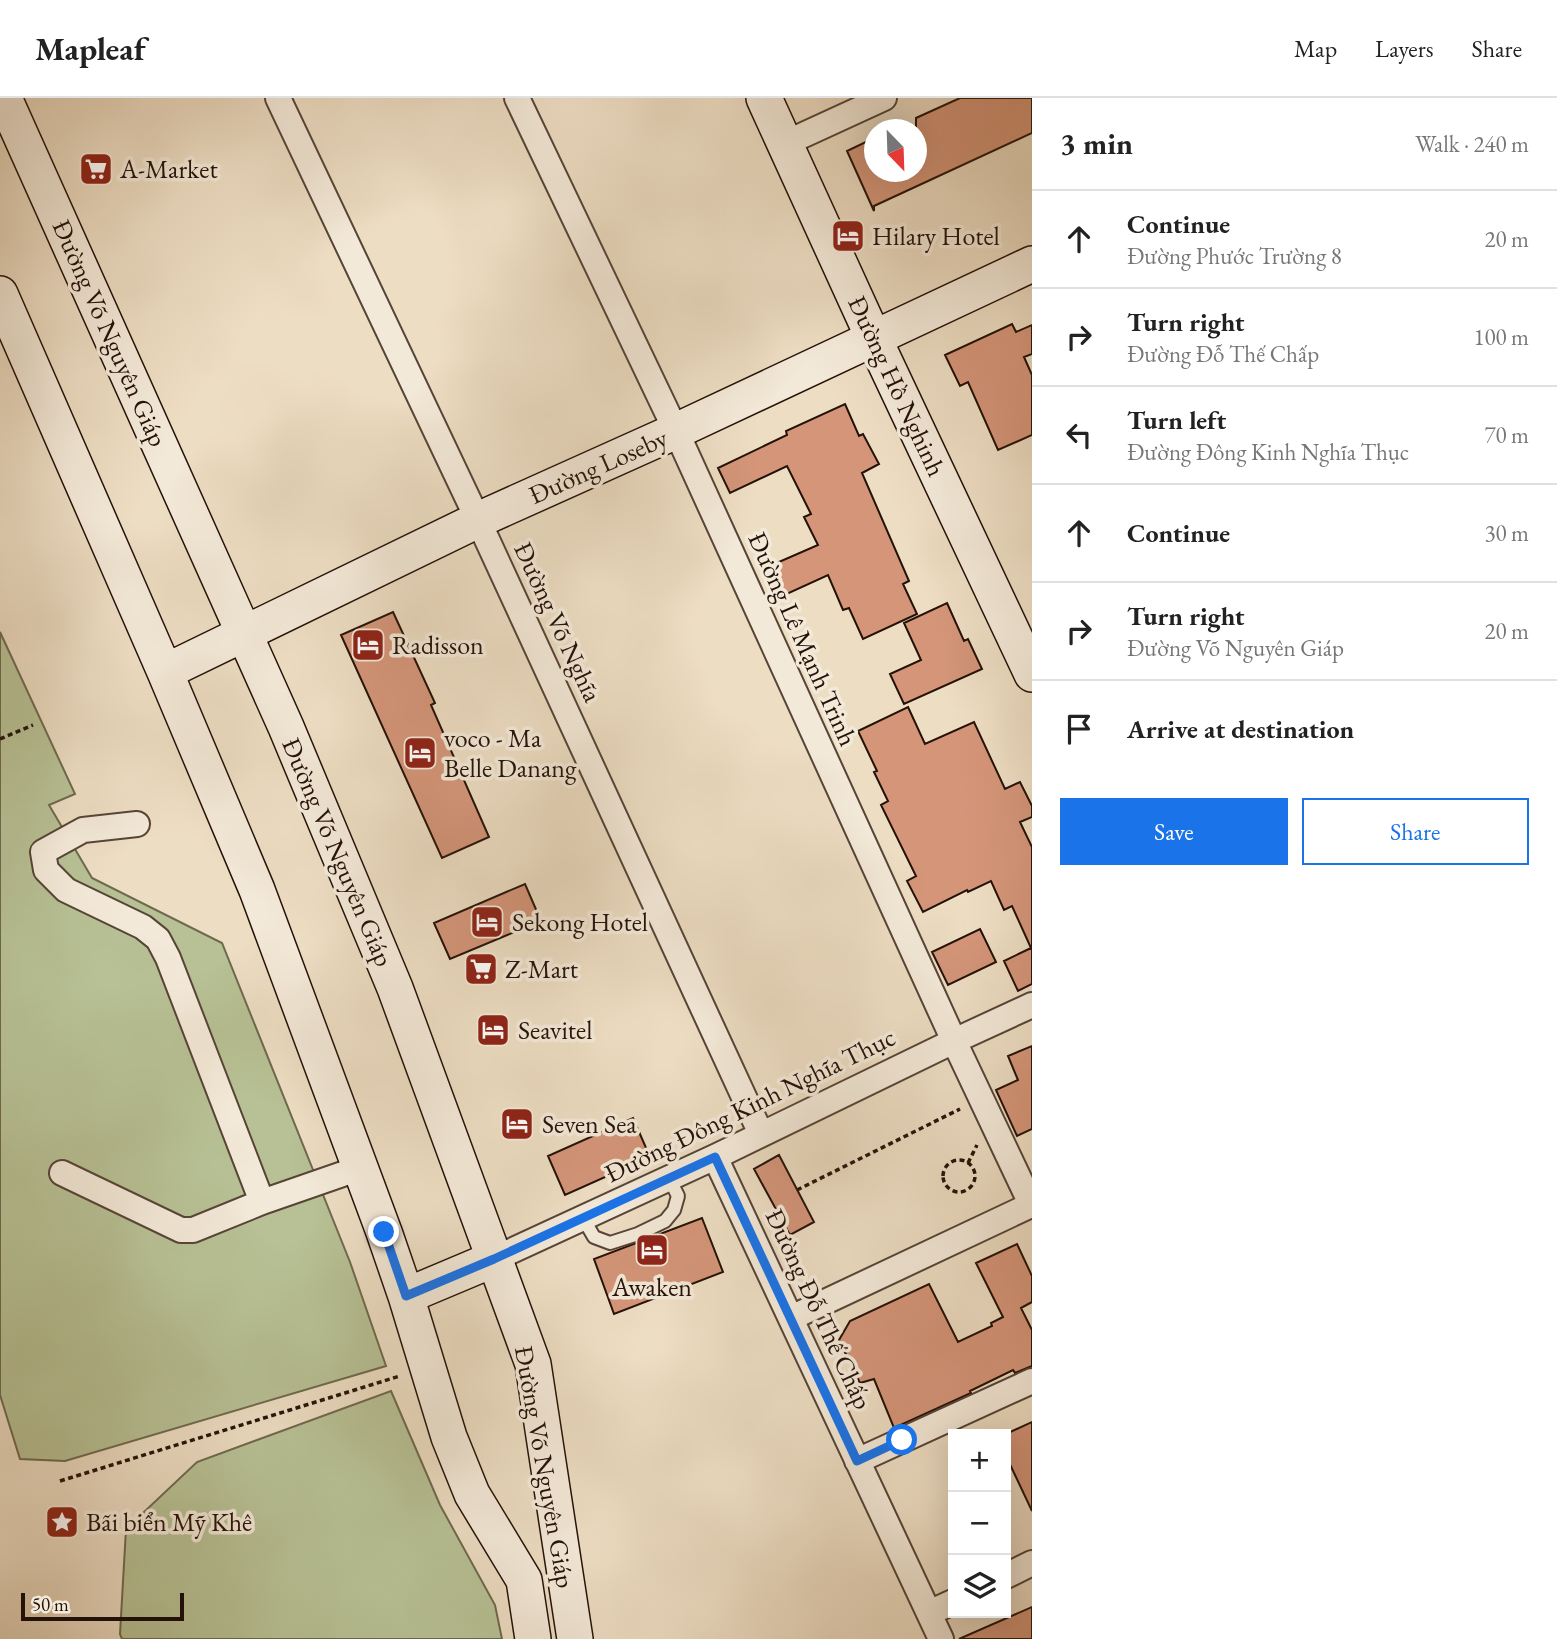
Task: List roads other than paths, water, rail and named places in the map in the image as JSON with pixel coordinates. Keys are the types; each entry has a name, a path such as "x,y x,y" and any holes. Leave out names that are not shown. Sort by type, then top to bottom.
{"main road":[{"name":"Đường Võ Nguyên Giáp","path":"4,98 245,634 395,988 533,1364 575,1639"},
{"name":"Đường Hồ Nghinh","path":"764,98 1032,674"},
{"name":"Đường Loseby","path":"165,672 478,520 676,431 1032,264"},
{"name":"Đường Võ Nguyên Giáp","path":"0,293 257,890 406,1296 438,1404 458,1460 472,1494 524,1580 533,1639"},
{"path":"406,1296 494,1259"}],"street":[{"name":"Đường Võ Nghĩa","path":"278,98 478,520 761,1134"},
{"name":"Đường Lê Mạnh Trinh","path":"517,98 676,431 954,1041 1032,1205"},
{"path":"786,143 884,98"},
{"path":"137,824 83,830 43,852 47,870 66,890 143,927 158,939 168,958 262,1202"},
{"name":"Đường Đông Kinh Nghĩa Thục","path":"494,1259 715,1157 1032,1005"},
{"name":"Đường Đỗ Thế Chấp","path":"715,1157 941,1639"},
{"path":"62,1173 181,1230 193,1230 262,1202 360,1168"},
{"path":"792,1318 1032,1205"},
{"path":"857,1461 1032,1381"},
{"path":"1011,1574 1032,1563"},
{"path":"929,1613 948,1604"}],"lane":[{"path":"583,1218 594,1237 610,1242 638,1234 665,1221 674,1210 678,1196 669,1178"}],"place":[{"name":"A-Market","path":"96,169"},
{"name":"Hilary Hotel","path":"848,236"},
{"name":"Radisson","path":"368,645"},
{"name":"voco - Ma Belle Danang","path":"420,753"},
{"name":"Sekong Hotel","path":"487,922"},
{"name":"Z-Mart","path":"481,969"},
{"name":"Seavitel","path":"493,1030"},
{"name":"Seven Sea","path":"517,1124"},
{"name":"Awaken","path":"652,1250"},
{"name":"Bãi biển Mỹ Khê","path":"62,1522"}]}
